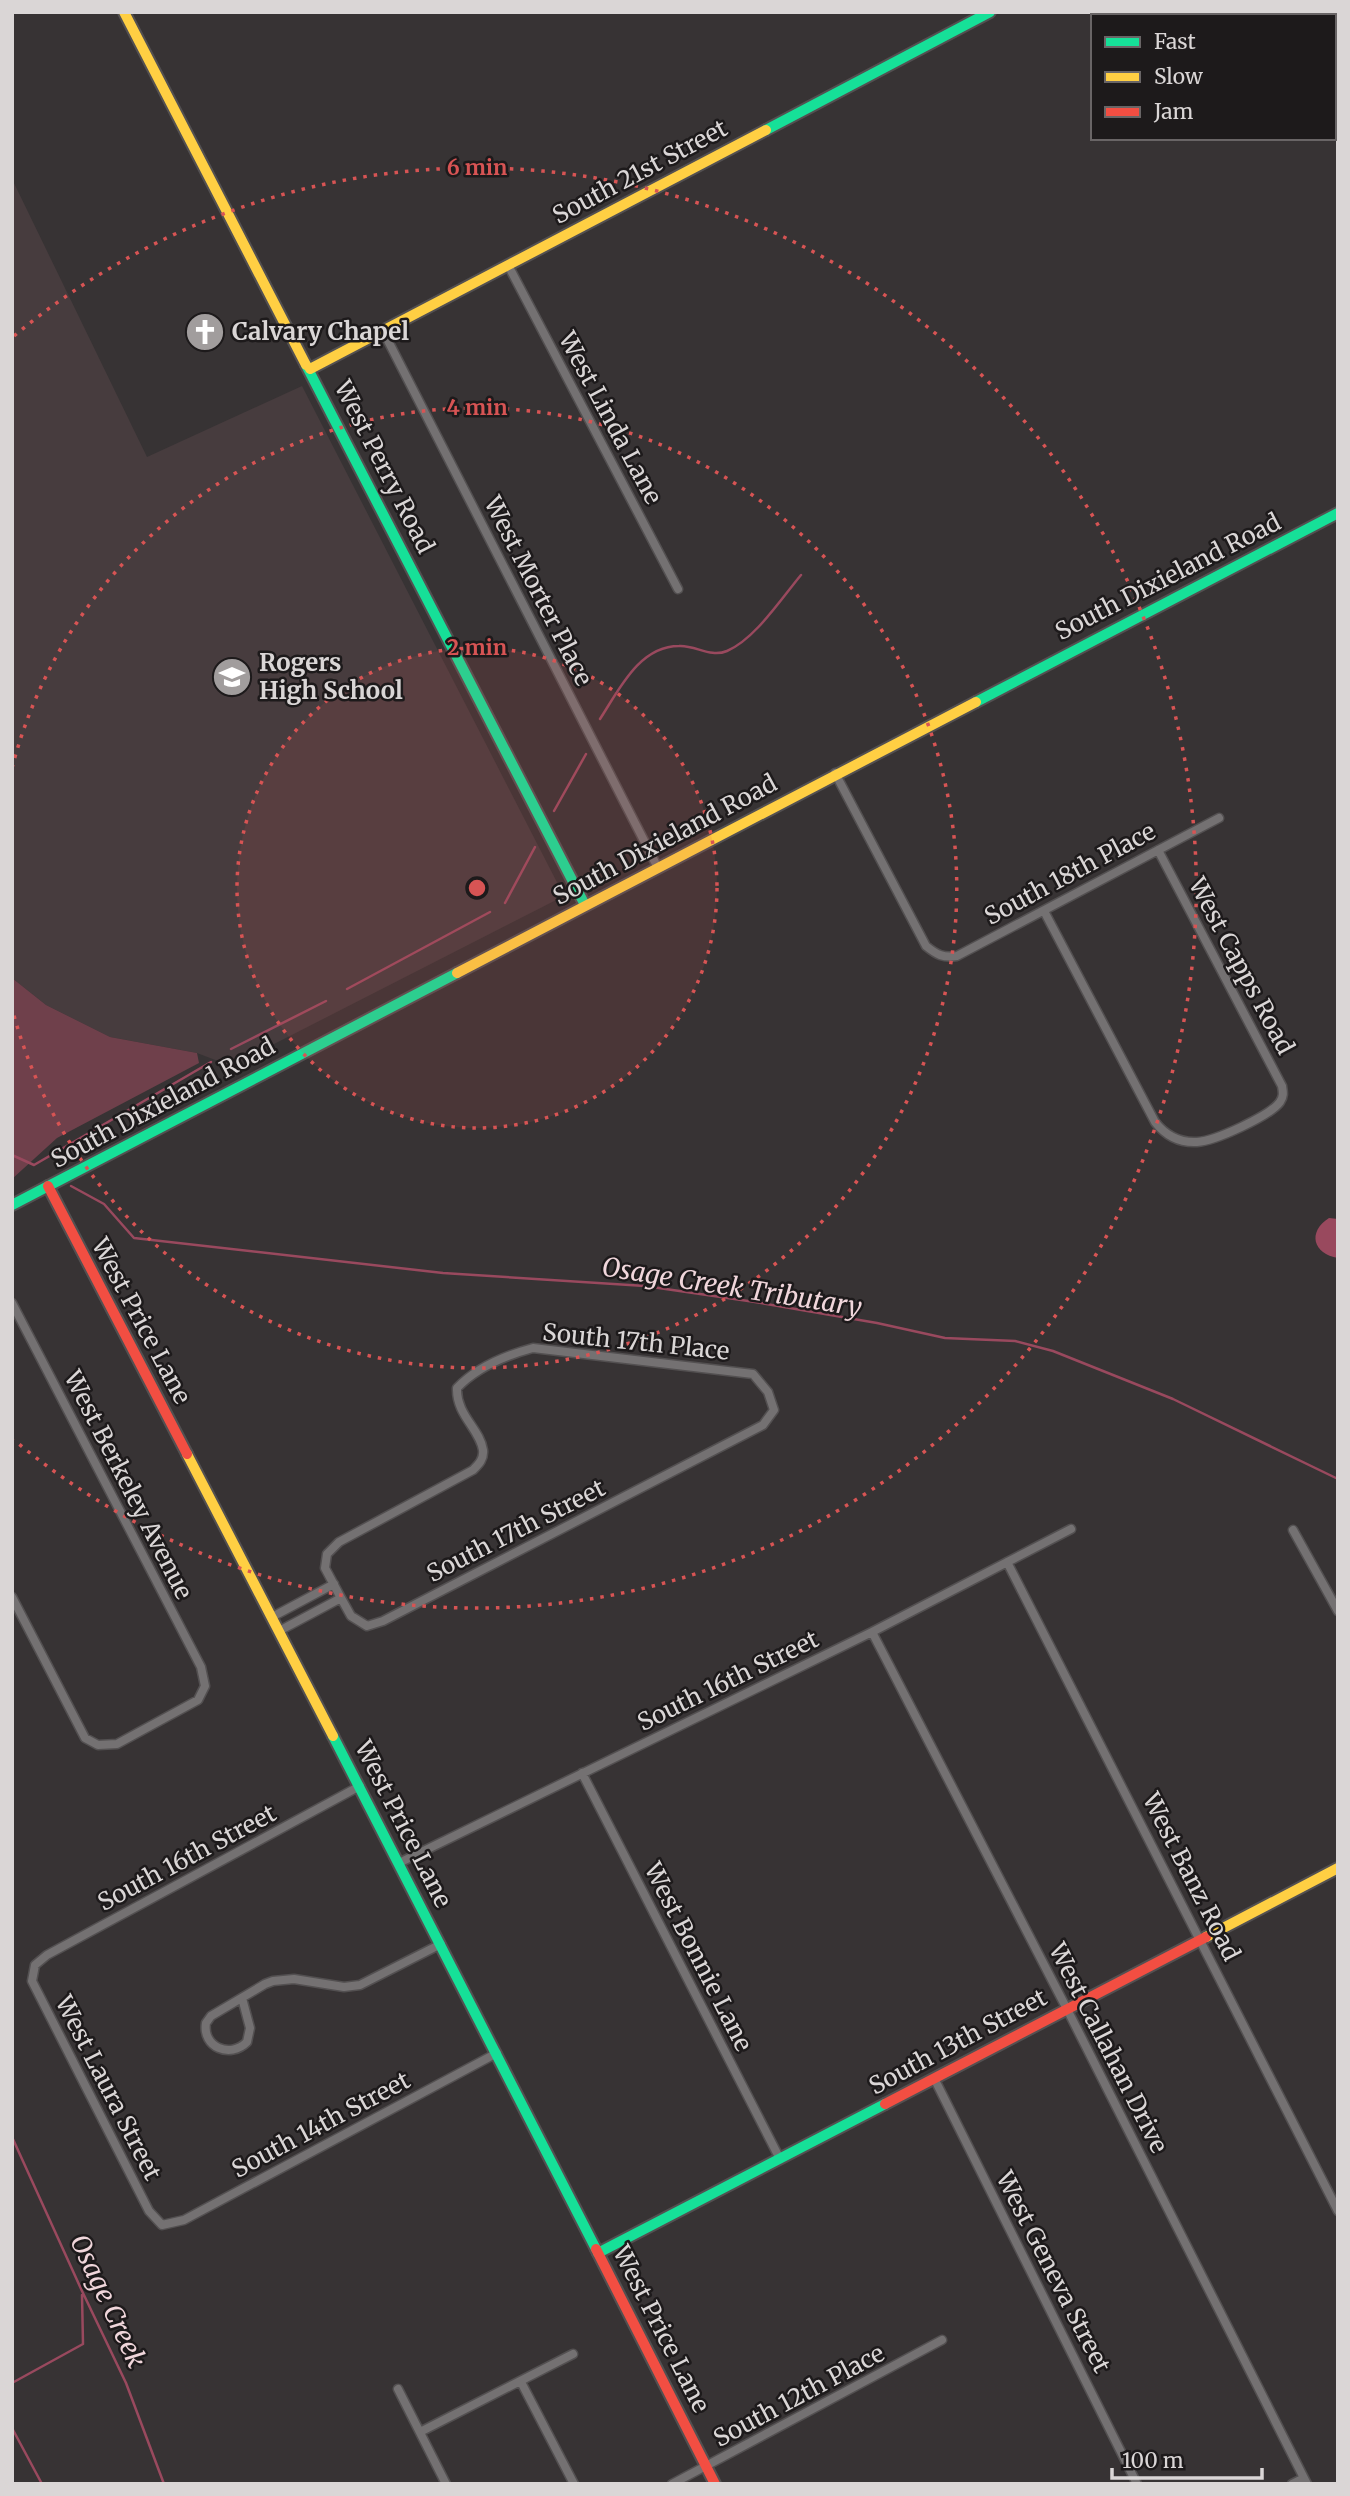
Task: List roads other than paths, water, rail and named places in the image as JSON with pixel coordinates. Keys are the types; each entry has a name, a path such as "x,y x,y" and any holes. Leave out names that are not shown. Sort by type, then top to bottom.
{"street":[{"name":"West Perry Road","path":"124,12 585,905"},
{"name":"South 21st Street","path":"310,369 990,12"},
{"name":"West Linda Lane","path":"508,265 678,589"},
{"name":"West Morter Place","path":"383,331 658,868"},
{"name":"South Dixieland Road","path":"12,1205 835,773 1338,513"},
{"name":"South 18th Place","path":"835,773 926,946 937,955 948,957 957,956 1220,818"},
{"name":"West Capps Road","path":"1044,911 1155,1122 1169,1137 1185,1141 1211,1140 1260,1116 1281,1101 1282,1086 1158,850"},
{"name":"West Price Lane","path":"48,1186 360,1786 715,2484"},
{"name":"West Berkeley Avenue","path":"12,1303 201,1667 205,1686 198,1700 117,1744 98,1745 85,1738 12,1597"},
{"name":"South 17th Place","path":"341,1598 326,1568 327,1554 340,1542 473,1470 482,1460 483,1449 457,1398 457,1388 467,1378 511,1354 533,1348 552,1349 753,1374 768,1392 774,1410"},
{"name":"South 17th Street","path":"341,1598 351,1616 367,1626 383,1621 763,1425 774,1410"},
{"name":"South 16th Street","path":"399,1863 872,1632 1071,1529"},
{"path":"1293,1530 1338,1611"},
{"name":"West Banz Road","path":"1007,1562 1338,2211"},
{"path":"272,1617 334,1584"},
{"path":"279,1630 341,1598"},
{"name":"West Callahan Drive","path":"872,1632 1067,2009 1305,2481"},
{"name":"West Bonnie Lane","path":"582,1773 780,2159"},
{"name":"South 16th Street","path":"35,1965 47,1955 360,1786"},
{"name":"South 13th Street","path":"598,2253 1337,1871"},
{"path":"242,1998 250,2028 247,2042 236,2049 215,2048 207,2036 206,2023 211,2015 265,1984 285,1979 303,1979 344,1987 360,1984 441,1944"},
{"name":"West Laura Street","path":"35,1965 32,1982 149,2211 162,2225"},
{"name":"South 14th Street","path":"162,2225 184,2220 497,2053"},
{"name":"West Geneva Street","path":"934,2078 1137,2484"},
{"name":"South 12th Place","path":"672,2484 942,2340"},
{"path":"420,2432 573,2354"},
{"path":"521,2382 574,2484"},
{"path":"398,2389 446,2484"},
{"path":"1292,2484 1305,2481"}],"waterway":[{"path":"600,719 623,683 641,661 652,653 679,646 715,653 727,651 757,628 801,575"},
{"path":"554,811 586,754"},
{"path":"505,903 535,847"},
{"path":"347,989 490,912"},
{"path":"231,1049 326,1001"},
{"path":"12,1155 34,1165 211,1062"},
{"name":"Osage Creek Tributary","path":"71,1186 104,1204 134,1238 443,1273 645,1286 877,1323 945,1338 1015,1341 1053,1351 1173,1399 1338,1479"},
{"name":"Osage Creek","path":"12,2137 126,2383 164,2484"},
{"path":"12,2383 83,2344 82,2295"},
{"path":"12,2428 42,2484"}],"place":[{"name":"Calvary Chapel","path":"205,332"},
{"name":"Rogers High School","path":"232,677"}]}
